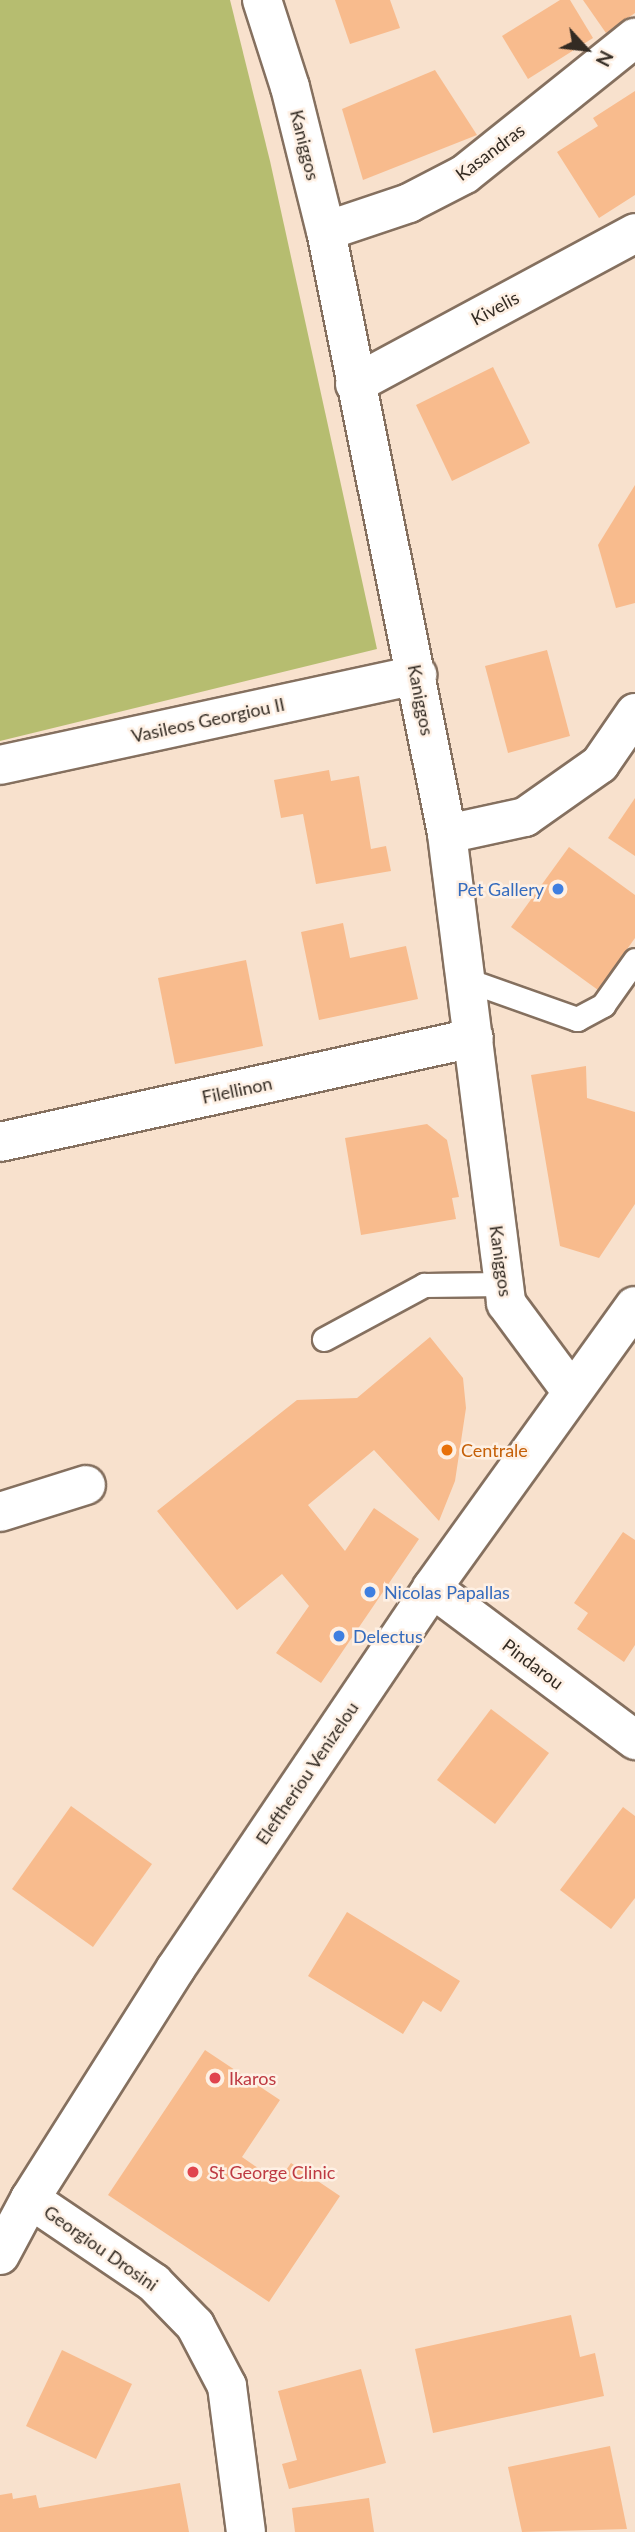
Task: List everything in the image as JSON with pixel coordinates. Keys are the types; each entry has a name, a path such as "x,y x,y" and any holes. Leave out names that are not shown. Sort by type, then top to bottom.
{"street":[{"name":"Kaniggos","path":"262,0 290,88 326,231 447,834 506,1303 571,1391"},
{"name":"Kasandras","path":"326,231 409,203 465,174 635,38"},
{"name":"Kivelis","path":"355,384 635,233"},
{"name":"Vasileos Georgiou II","path":"0,765 416,674"},
{"path":"447,834 525,817 600,764 635,713"},
{"name":"Filellinon","path":"0,1142 474,1038"},
{"name":"Eleftheriou Venizelou","path":"0,2255 30,2199 176,1968 432,1588 571,1391 635,1306"},
{"path":"0,1512 86,1485"},
{"name":"Pindarou","path":"432,1588 635,1740"},
{"name":"Georgiou Drosini","path":"30,2199 154,2283 195,2325 227,2386 246,2532"}],"lane":[{"path":"467,980 577,1019 603,1004 635,960"},
{"path":"324,1339 424,1285 503,1284"}],"green space":[{"path":"0,0 230,0 270,161 377,649 0,741"}],"building":[{"path":"335,0 390,0 400,28 350,44"},
{"path":"560,0 570,0 593,38 528,79 502,36"},
{"path":"583,0 635,0 635,13 606,33"},
{"path":"435,70 477,135 363,180 342,109"},
{"path":"635,91 635,195 599,218 557,152 598,126 593,118"},
{"path":"493,367 530,443 452,481 416,405"},
{"path":"635,485 635,603 616,608 598,545"},
{"path":"547,650 570,736 508,753 485,666"},
{"path":"329,770 331,781 359,776 371,849 386,846 391,871 316,884 303,814 281,818 274,780"},
{"path":"635,798 635,856 608,838"},
{"path":"569,847 635,895 635,938 598,990 511,927"},
{"path":"343,923 350,958 406,946 418,999 319,1020 301,932"},
{"path":"246,960 263,1046 175,1064 158,978"},
{"path":"586,1066 587,1098 635,1112 635,1204 599,1258 560,1246 531,1075"},
{"path":"427,1124 447,1140 459,1197 452,1198 456,1219 361,1235 345,1138"},
{"path":"430,1337 463,1378 466,1408 455,1481 439,1521 374,1450 308,1505 345,1551 374,1508 419,1539 321,1683 276,1653 309,1606 282,1574 237,1610 157,1511 297,1400 357,1398"},
{"path":"623,1532 635,1540 635,1645 624,1662 577,1629 588,1613 574,1603"},
{"path":"491,1709 549,1753 495,1824 437,1780"},
{"path":"71,1806 152,1864 93,1947 12,1889"},
{"path":"623,1807 635,1816 635,1898 611,1929 560,1890"},
{"path":"347,1912 460,1981 441,2012 423,2001 403,2034 308,1976"},
{"name":"St George Clinic","path":"205,2050 280,2100 242,2157 278,2182 291,2163 340,2196 269,2302 108,2195"},
{"path":"571,2315 580,2357 595,2353 604,2396 433,2433 415,2349"},
{"path":"62,2350 132,2384 96,2459 26,2426"},
{"path":"361,2369 386,2463 289,2489 282,2464 297,2460 278,2391"},
{"path":"610,2446 627,2529 522,2532 508,2467"},
{"path":"180,2483 189,2532 0,2532 0,2495 12,2493 13,2499 36,2495 39,2508"},
{"path":"369,2498 374,2532 295,2532 292,2508"}],"place":[{"name":"Pet Gallery","path":"558,889"},
{"name":"Centrale","path":"447,1450"},
{"name":"Nicolas Papallas","path":"370,1592"},
{"name":"Delectus","path":"339,1636"},
{"name":"Ikaros","path":"215,2078"},
{"name":"St George Clinic","path":"193,2172"}]}
